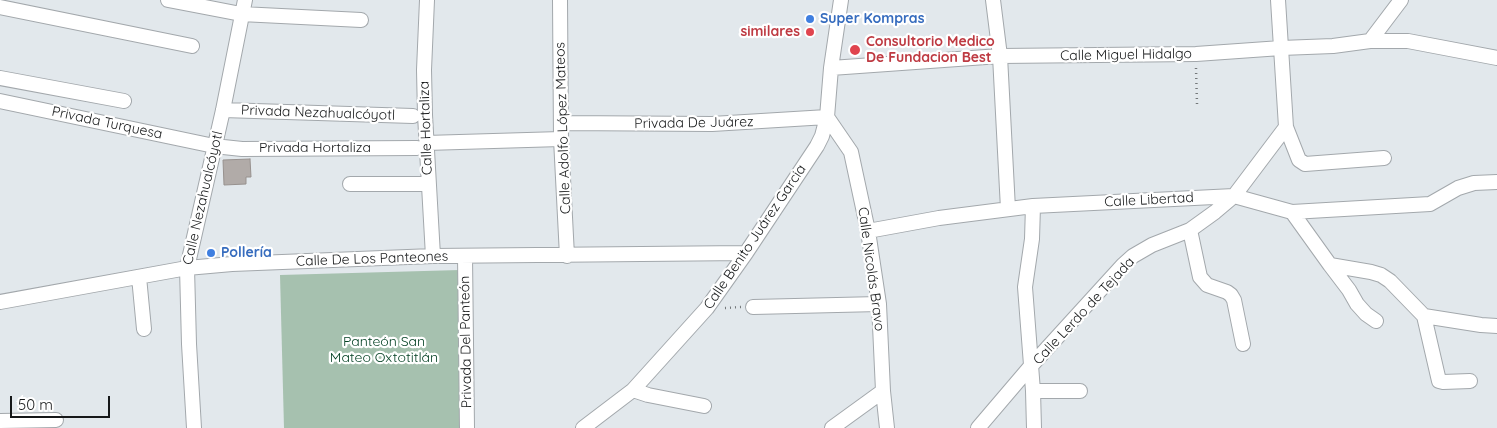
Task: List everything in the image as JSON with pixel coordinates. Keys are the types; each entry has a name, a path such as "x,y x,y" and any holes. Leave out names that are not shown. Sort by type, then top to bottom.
{"street":[{"path":"168,0 241,14 362,20"},
{"name":"Calle Nezahualcóyotl","path":"194,428 187,268 223,110 245,0"},
{"name":"Calle Hortaliza","path":"427,0 422,146 428,184 433,256"},
{"name":"Calle Adolfo López Mateos","path":"560,0 561,139 567,256"},
{"name":"Calle Benito Juárez Garcia","path":"583,428 633,390 707,308 817,146 827,117 831,68 841,0"},
{"path":"993,0 1000,56 1008,209"},
{"path":"1278,0 1286,127 1299,160 1305,164 1384,158"},
{"path":"1370,41 1401,0"},
{"path":"0,7 192,46"},
{"name":"Calle Miguel Hidalgo","path":"831,68 1000,56 1196,54 1333,46 1370,41 1408,41 1497,58"},
{"path":"0,78 124,101"},
{"name":"Privada Turquesa","path":"0,101 214,146"},
{"name":"Privada Nezahualcóyotl","path":"223,110 413,116"},
{"name":"Privada De Juárez","path":"561,124 712,124 827,117"},
{"name":"Calle Nicolás Bravo","path":"827,117 851,152 868,231 878,304 886,428"},
{"name":"Calle Lerdo de Tejada","path":"978,428 1030,367 1123,265 1133,256 1152,245 1190,230 1234,196 1286,127"},
{"name":"Privada Hortaliza","path":"214,146 242,149 422,146 561,139"},
{"name":"Calle Libertad","path":"868,231 939,218 1033,206 1234,196 1292,212 1430,204 1458,188 1474,183 1497,182"},
{"path":"350,184 428,184"},
{"path":"1033,206 1032,239 1025,287 1034,428"},
{"path":"1292,212 1349,290 1357,304 1376,321"},
{"path":"1190,230 1200,277 1207,285 1231,294 1234,300 1243,344"},
{"name":"Calle De Los Panteones","path":"0,302 187,268 232,264 433,256 746,253"},
{"name":"Privada Del Panteón","path":"465,256 467,428"},
{"path":"1330,265 1371,272 1381,275 1390,281 1424,316 1439,381 1470,381"},
{"path":"139,276 144,329"},
{"path":"753,307 878,304"},
{"path":"1424,316 1497,326"},
{"path":"633,390 648,395 704,406"},
{"path":"832,428 883,391"},
{"path":"1033,391 1080,391"},
{"path":"0,421 56,420"}],"path":[{"path":"1196,54 1197,104"},
{"path":"707,308 753,307"}],"green space":[{"name":"Panteón San Mateo Oxtotitlán","path":"460,270 464,428 284,428 280,275"}],"building":[{"path":"250,159 251,177 246,177 246,184 224,185 223,160"}],"place":[{"name":"Super Kompras","path":"810,19"},
{"name":"similares","path":"810,32"},
{"name":"Consultorio Medico De Fundacion Best","path":"855,50"},
{"name":"Pollería","path":"211,253"}]}
